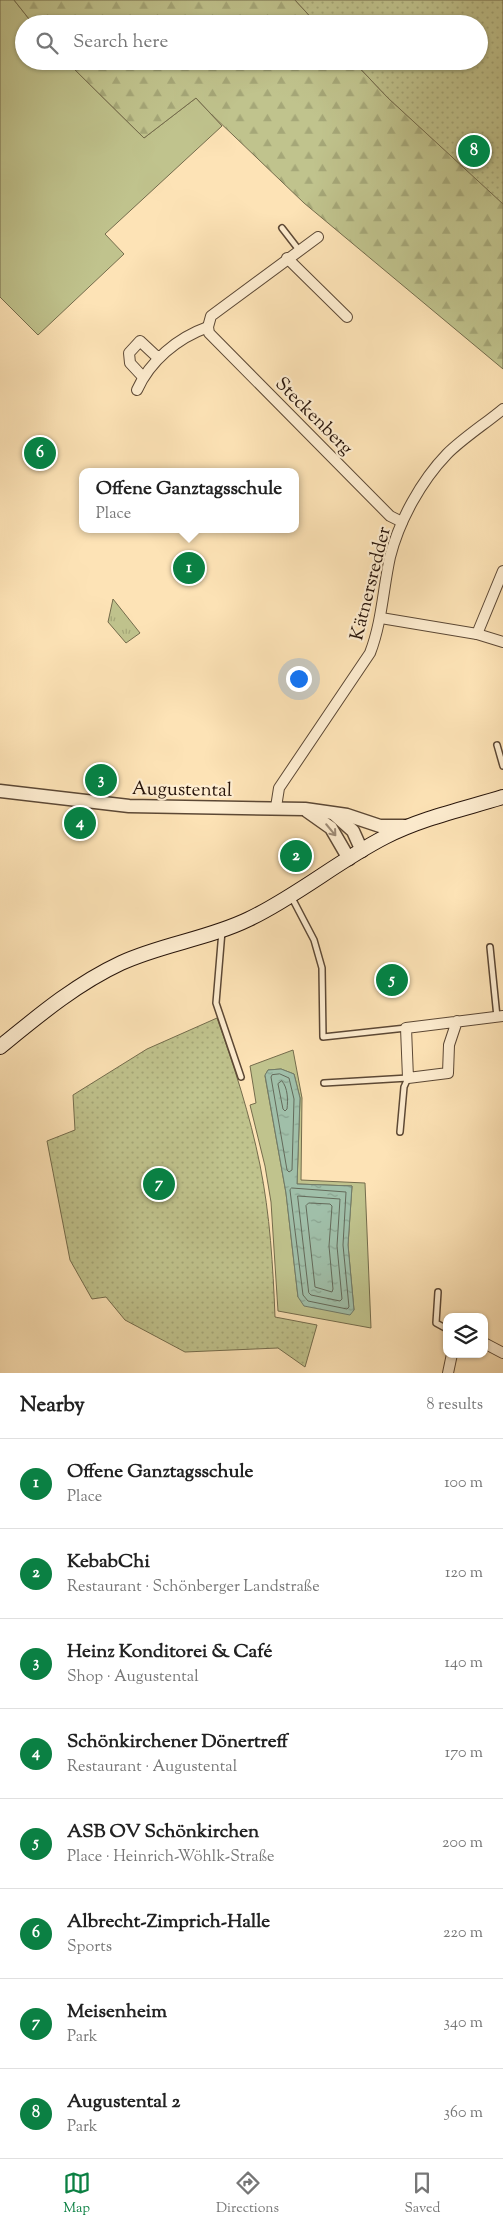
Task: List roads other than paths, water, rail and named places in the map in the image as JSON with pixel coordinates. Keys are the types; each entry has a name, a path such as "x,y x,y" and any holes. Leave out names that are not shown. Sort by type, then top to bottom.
{"main road":[{"path":"0,1047 52,1004 121,963 161,948 222,930 251,918 385,837 410,826 503,797"}],"street":[{"path":"137,390 143,377 160,356 194,332 208,327 211,316 287,258 318,237"},
{"path":"287,258 347,318"},
{"name":"Steckenberg","path":"208,327 209,333 383,509 390,516 402,522"},
{"path":"143,377 130,363 130,353 140,341 156,356 160,356"},
{"name":"Kätnersredder","path":"276,807 279,788 370,653 381,618 391,554 402,522 420,490 447,454 503,409"},
{"path":"477,634 503,571"},
{"path":"381,618 477,634 503,642"},
{"name":"Augustental","path":"0,791 137,807 276,807 305,809 331,812 380,826 410,826"},
{"path":"305,809 332,828 349,859"},
{"path":"331,812 345,822 362,851"},
{"path":"458,1021 449,1045 448,1073 408,1078 406,1028 458,1021 500,1017"},
{"path":"488,1346 503,1353"},
{"path":"448,1373 451,1358"}],"lane":[{"path":"282,228 299,250"},
{"path":"497,745 503,766"},
{"path":"291,895 314,940 322,968 323,1037 406,1028"},
{"path":"222,930 216,1003 241,1077"},
{"path":"490,946 500,1017"},
{"path":"324,1083 408,1078 404,1087 400,1132"},
{"path":"438,1292 436,1323 443,1327"}],"water":[{"path":"281,1069 294,1074 300,1098 297,1184 352,1186 348,1245 354,1310 350,1315 304,1306 298,1297 286,1193 265,1075 268,1070"}],"place":[{"name":"Augustental 2","path":"474,151"},
{"name":"Albrecht-Zimprich-Halle","path":"40,453"},
{"name":"Offene Ganztagsschule","path":"189,568"},
{"name":"Heinz Konditorei & Café","path":"101,780"},
{"name":"Schönkirchener Dönertreff","path":"80,823"},
{"name":"KebabChi","path":"296,856"},
{"name":"ASB OV Schönkirchen","path":"392,980"},
{"name":"Meisenheim","path":"159,1184"}]}
